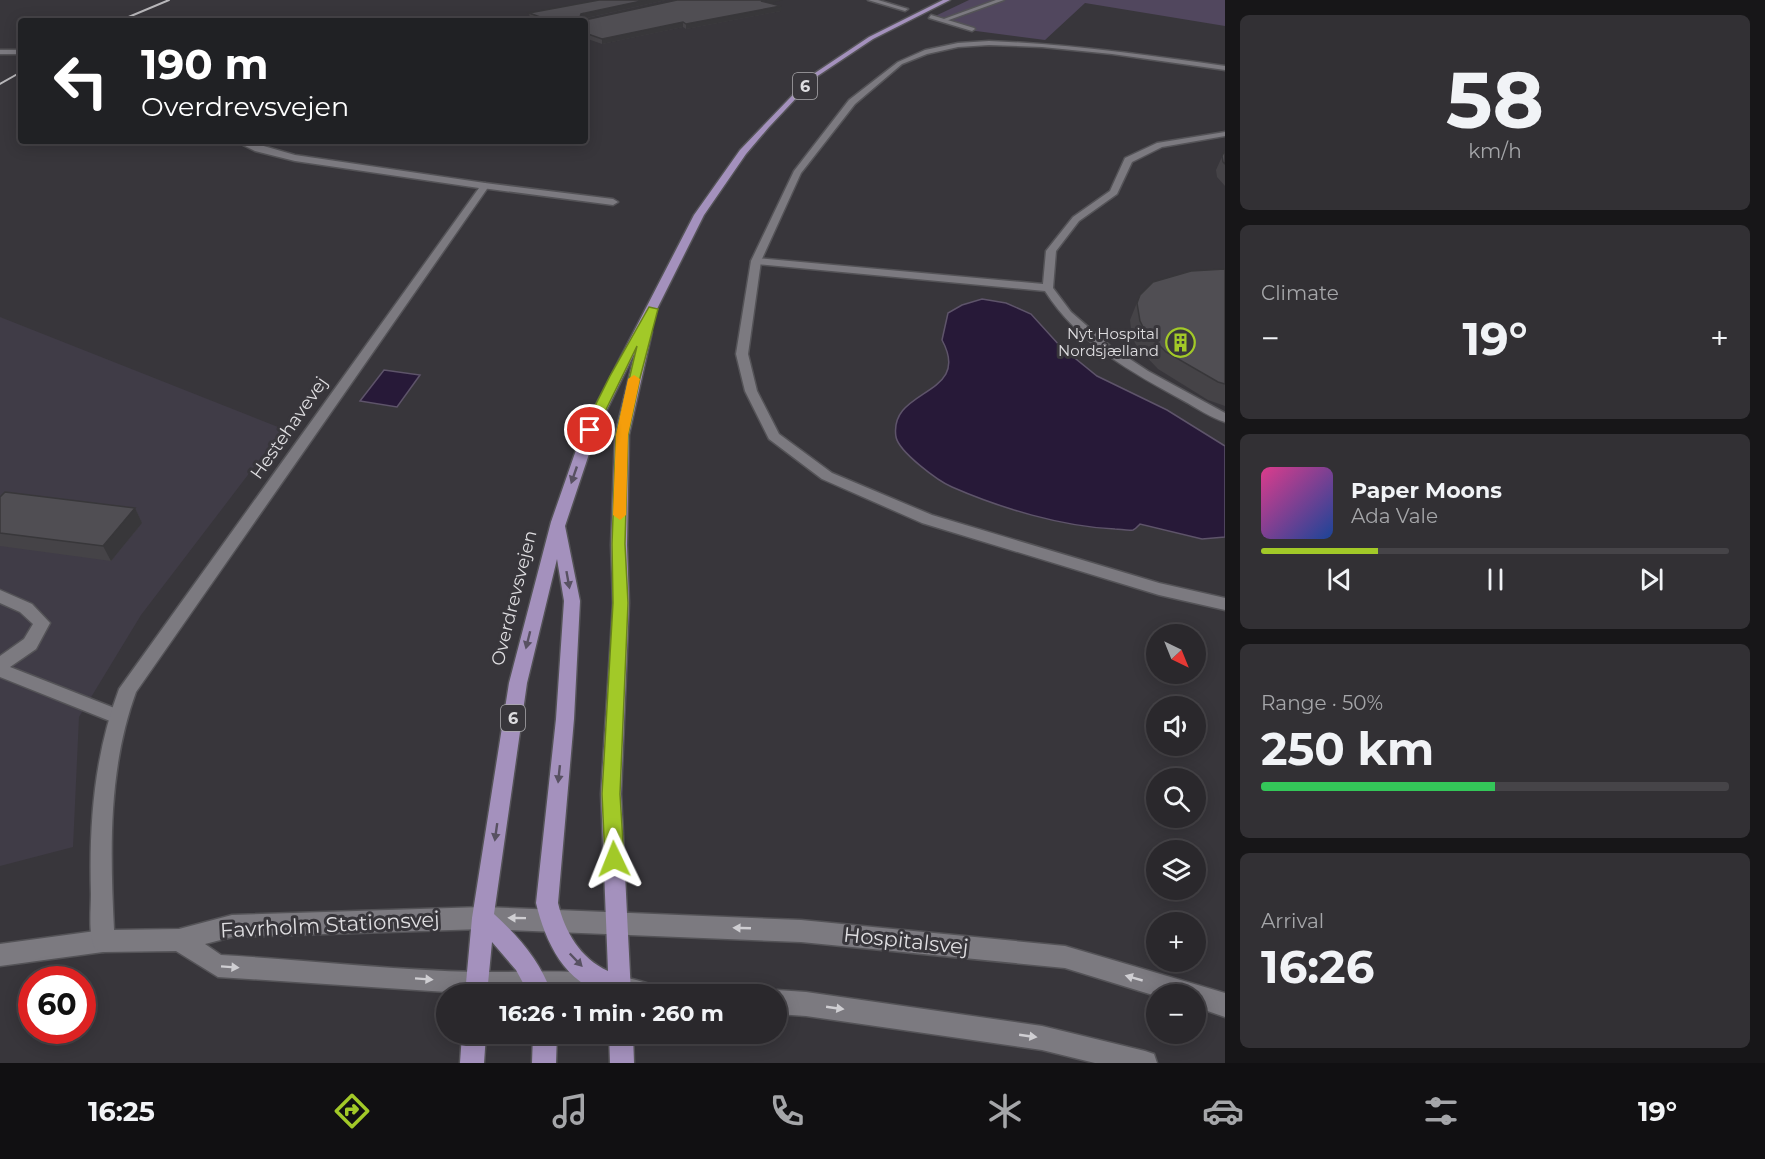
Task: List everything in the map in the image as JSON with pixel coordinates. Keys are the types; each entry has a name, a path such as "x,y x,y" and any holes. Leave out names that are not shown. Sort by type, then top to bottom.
{"main road":[{"name":"Overdrevsvejen","path":"476,984 483,918 518,683 558,522 590,430 615,376 652,309 699,215 743,152 766,125 814,76 843,55 899,23 947,0"},
{"name":"Overdrevsvejen","path":"620,984 611,794 621,603 618,544 622,435 652,309"},
{"path":"558,522 572,601 565,719 546,903 561,945 590,974 608,984"},
{"path":"483,918 518,953 536,984"},
{"path":"472,1063 473,1044"},
{"path":"544,1063 545,1044"},
{"path":"621,1044 621,1063"}],"street":[{"path":"871,0 905,9"},
{"path":"944,21 1000,0"},
{"path":"931,17 972,29"},
{"path":"1225,68 1034,44 969,44 925,52 900,63 852,102 797,173 756,261 742,354 751,391 774,436 827,476 927,519 1159,589 1225,604"},
{"path":"1,50 18,52"},
{"path":"1225,134 1160,145 1128,160 1114,192 1076,219 1051,251 1048,288 1069,317 1116,357 1155,382 1225,418"},
{"path":"246,144 295,158 613,202"},
{"name":"Hestehavevej","path":"103,941 100,874 106,766 116,716 128,689 485,186"},
{"path":"756,261 1048,288"},
{"path":"0,596 26,608 42,623 30,644 0,664"},
{"path":"0,670 116,716"},
{"path":"483,918 550,919 617,924"},
{"name":"Favrholm Stationsvej","path":"0,955 103,941 179,940 232,926 483,918"},
{"name":"Hospitalsvej","path":"617,924 801,931 1065,957 1156,984"},
{"name":"Favrholm Stationsvej","path":"179,940 218,966 436,985"},
{"path":"1206,999 1225,1005"},
{"path":"787,1003 1042,1038 1145,1063"}],"shaded area":[{"path":"969,0 1225,0 1225,26 1085,3 1045,40 976,31 929,19"},
{"path":"982,299 1006,303 1031,314 1060,346 1097,376 1167,410 1225,446 1225,537 1202,539 1140,524 1131,530 1074,525 1032,515 952,487 911,458 896,437 897,421 904,409 939,383 947,372 949,358 942,340 948,313 962,305"},
{"path":"0,317 283,429 141,615 79,717 73,847 0,866"},
{"path":"384,370 420,375 397,407 360,401"}],"building":[{"path":"599,0 646,0 581,14 582,18 543,18 529,13"},
{"path":"677,0 766,0 761,1 781,6 686,24 683,22 602,39 588,34 588,19"},
{"path":"1225,150 1225,164 1222,156"},
{"name":"Nyt Hospital Nordsjælland","path":"1225,269 1225,384 1166,352 1145,331 1140,321 1137,303 1140,295 1153,282 1191,271"},
{"path":"5,492 135,508 103,546 0,533 0,497"}],"railway":[{"path":"126,18 169,0"},
{"path":"0,84 18,74"}],"slow traffic":[{"path":"620,515 622,435 634,379"}],"place":[{"name":"Nyt Hospital Nordsjælland","path":"1180,343"}],"route":[{"path":"590,430 615,376 652,309 622,435 618,544 621,603 611,794 614,859"}]}
